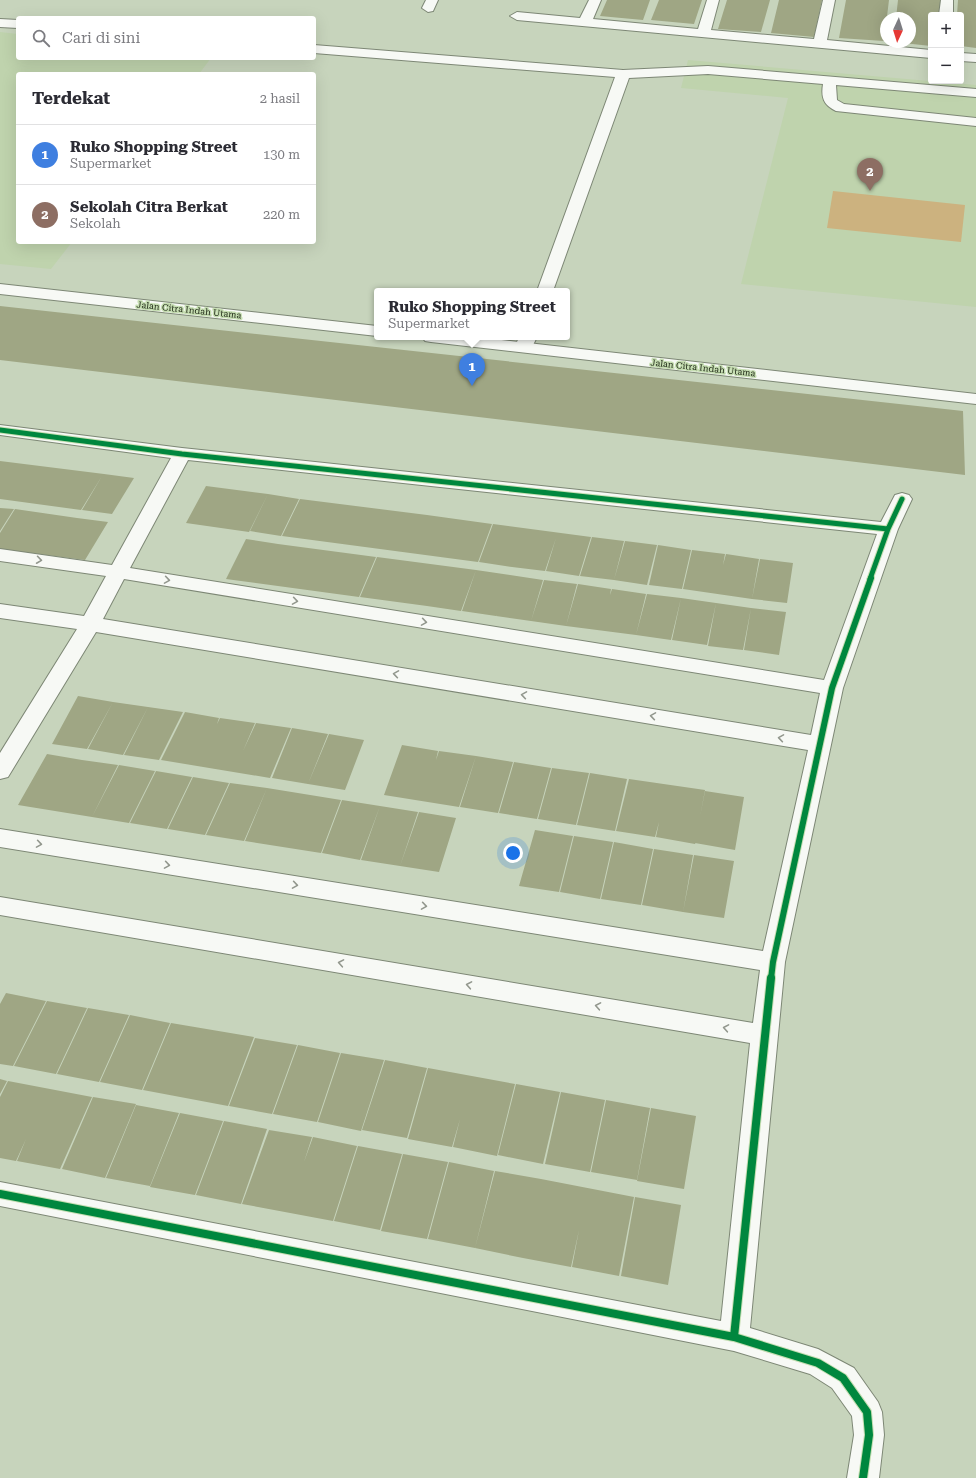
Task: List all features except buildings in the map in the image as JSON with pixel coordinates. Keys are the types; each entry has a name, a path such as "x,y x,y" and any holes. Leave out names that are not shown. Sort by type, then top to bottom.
{"street":[{"path":"585,22 595,0"},
{"path":"703,34 713,0"},
{"path":"820,44 829,0"},
{"path":"946,12 947,0"},
{"path":"517,16 928,54"},
{"path":"0,23 16,24"},
{"path":"316,48 623,74 708,70 976,93"},
{"path":"964,56 976,58"},
{"path":"546,288 623,74"},
{"path":"830,80 829,99 832,105 841,108 976,122"},
{"path":"952,91 952,120"},
{"name":"Jalan Citra Indah Utama","path":"0,288 374,331"},
{"name":"Jalan Citra Indah Utama","path":"488,340 526,342 976,399"},
{"path":"0,430 182,454 888,529"},
{"path":"0,771 90,624 182,454"},
{"path":"734,1337 764,1035 774,962 832,688 888,529 902,499"},
{"path":"0,555 119,572 832,688"},
{"path":"0,611 90,624 820,744"},
{"path":"0,838 774,962"},
{"path":"0,906 764,1035"},
{"path":"0,1194 734,1337 818,1363 843,1378 867,1412 869,1435 862,1478"}],"shaded area":[{"path":"0,32 16,34 16,60 210,60 200,72 16,72 16,244 70,244 51,269 0,264"},
{"path":"688,60 928,81 928,84 976,85 976,307 741,284 788,98 681,88"},
{"path":"833,191 965,205 961,242 827,228"}],"cycle path":[{"path":"0,430 182,454 888,529"},
{"path":"734,1337 764,1035 773,962 832,688 888,529 902,499"},
{"path":"0,1194 734,1337 818,1363 843,1378 867,1412 869,1435 863,1478"}],"place":[{"name":"Sekolah Citra Berkat","path":"870,191"},
{"name":"Ruko Shopping Street","path":"472,386"}]}
